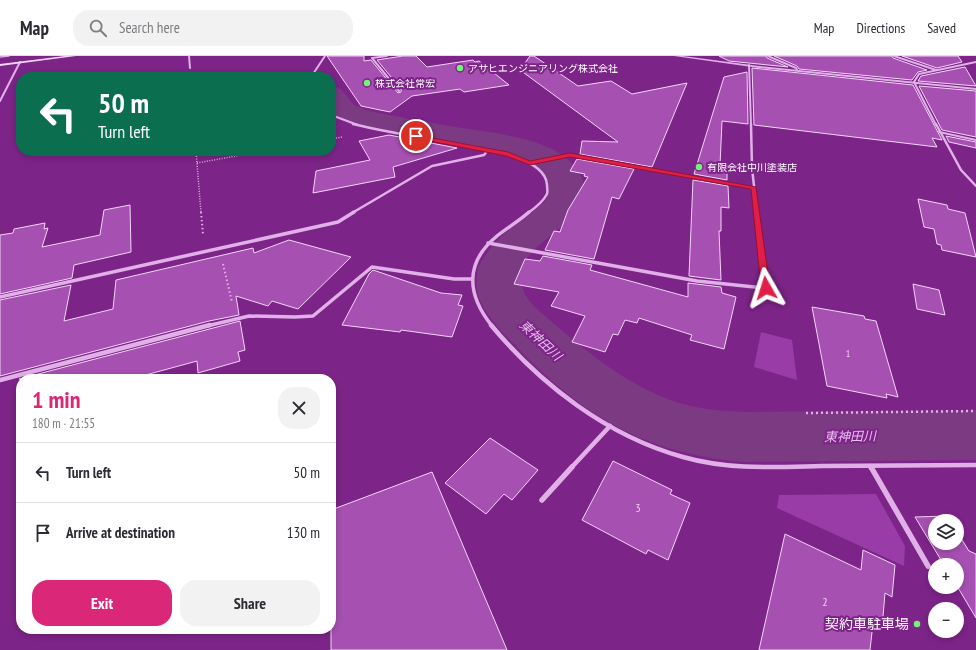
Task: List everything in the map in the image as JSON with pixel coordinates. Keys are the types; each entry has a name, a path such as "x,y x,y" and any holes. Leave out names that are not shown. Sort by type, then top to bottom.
{"main road":[{"path":"0,65 74,56"}],"street":[{"path":"189,56 190,68"},
{"path":"314,72 325,56"},
{"path":"387,56 372,58 399,91"},
{"path":"676,56 976,89"},
{"path":"768,56 796,68 797,70"},
{"path":"894,56 936,70"},
{"path":"0,101 20,62"},
{"path":"914,82 919,74 976,62"},
{"path":"488,243 697,281 766,288 752,168 749,65"},
{"path":"914,82 956,163 976,186"},
{"path":"336,118 358,125 508,154 530,163 541,172 546,180 548,188 546,197 539,206 488,243 477,258 472,279 472,287 477,303 485,318 523,359 552,385 610,426 648,445 682,457 720,465 756,467 976,465"},
{"path":"0,297 338,222 432,166 484,155 488,150"},
{"path":"530,163 570,155 754,188"},
{"path":"23,374 236,318 263,314 306,318 313,316 372,266 454,279 472,279"},
{"path":"0,380 16,376"},
{"path":"542,500 610,426"},
{"path":"870,466 928,566"}],"lane":[{"path":"0,57 9,56"},
{"path":"939,132 976,140"}],"path":[{"path":"196,156 204,252"},
{"path":"197,163 236,156"},
{"path":"219,248 236,318"},
{"path":"806,413 976,411"}],"shaded area":[{"path":"761,332 792,340 797,380 754,367"},
{"path":"876,494 905,546 904,566 777,508 779,495"}],"building":[{"path":"327,56 364,56 364,61 371,60 398,93 401,92 401,89 377,60 403,56 416,56 427,67 473,60 475,62 479,61 509,85 464,92 460,89 412,96 390,112 361,106"},
{"path":"530,56 534,56 578,86 611,81 632,94 687,83 652,167 580,154 582,141 618,142 520,70"},
{"path":"719,56 766,56 767,58 788,67 729,61"},
{"path":"774,56 892,56 893,58 927,70 918,72 912,80 799,69 797,66"},
{"path":"902,56 958,56 962,62 937,68"},
{"path":"965,67 976,86 918,81 921,76"},
{"path":"752,68 913,85 942,140 932,138 937,147 754,125"},
{"path":"747,72 748,124 722,121 720,165 727,166 727,180 694,174 724,77"},
{"path":"919,86 976,91 976,137 942,130"},
{"path":"389,135 457,148 393,167 395,177 313,193 316,171 370,160 359,141"},
{"path":"946,136 976,142 976,148 949,142"},
{"path":"577,159 634,169 619,199 612,197 594,259 545,250 554,231 560,232 568,210 588,177 584,176 585,174 570,171"},
{"path":"693,180 728,186 729,208 721,207 721,231 719,231 721,280 689,276"},
{"path":"918,199 947,205 948,209 965,213 976,257 942,250 941,245 937,244 934,229 924,227"},
{"path":"130,205 131,252 74,265 72,278 0,294 0,235 13,233 14,229 45,223 44,229 48,228 42,247 100,235 104,210"},
{"path":"289,240 351,257 298,309 272,301 268,306 236,296 239,315 209,321 0,376 0,300 71,285 64,321 113,309 116,280 253,248 254,253"},
{"path":"543,256 592,265 590,270 688,297 688,283 721,287 722,293 736,297 724,349 690,340 692,335 639,318 637,323 625,320 618,335 613,334 605,352 572,342 585,316 551,306 559,292 514,284 525,259 540,261"},
{"path":"373,270 441,293 462,295 458,305 463,306 452,337 401,330 400,332 342,325 369,274"},
{"path":"913,284 939,290 945,315 917,309"},
{"path":"812,307 864,316 865,319 876,321 898,397 886,394 887,398 827,386"},
{"path":"240,321 245,350 238,352 240,361 198,373 197,361 149,374 38,374"},
{"path":"490,438 538,470 512,500 504,494 486,514 445,483"},
{"path":"613,461 672,490 670,494 690,503 668,560 648,550 646,554 582,520"},
{"path":"432,472 507,650 331,650 331,634 336,634 336,508"},
{"path":"915,517 928,517 928,539"},
{"path":"785,534 861,570 863,550 895,565 892,597 885,593 882,628 873,623 870,650 759,650"},
{"path":"964,543 969,551 976,554 976,618 962,594 964,594 964,558 940,558 935,550 964,550"}],"waterway":[{"name":"東神田川","path":"336,101 344,111 361,118 521,149 547,160 560,170 564,175 568,193 562,205 551,217 522,239 509,252 501,267 499,284 500,292 511,311 521,322 566,363 603,391 644,414 694,431 745,437 976,435"}],"place":[{"name":"アサヒエンジニアリング株式会社","path":"460,68"},
{"name":"株式会社常宏","path":"367,83"},
{"name":"有限会社中川塗装店","path":"699,167"},
{"name":"契約車駐車場","path":"917,624"}],"route":[{"path":"416,136 508,154 530,163 570,155 754,188 766,288"}]}
